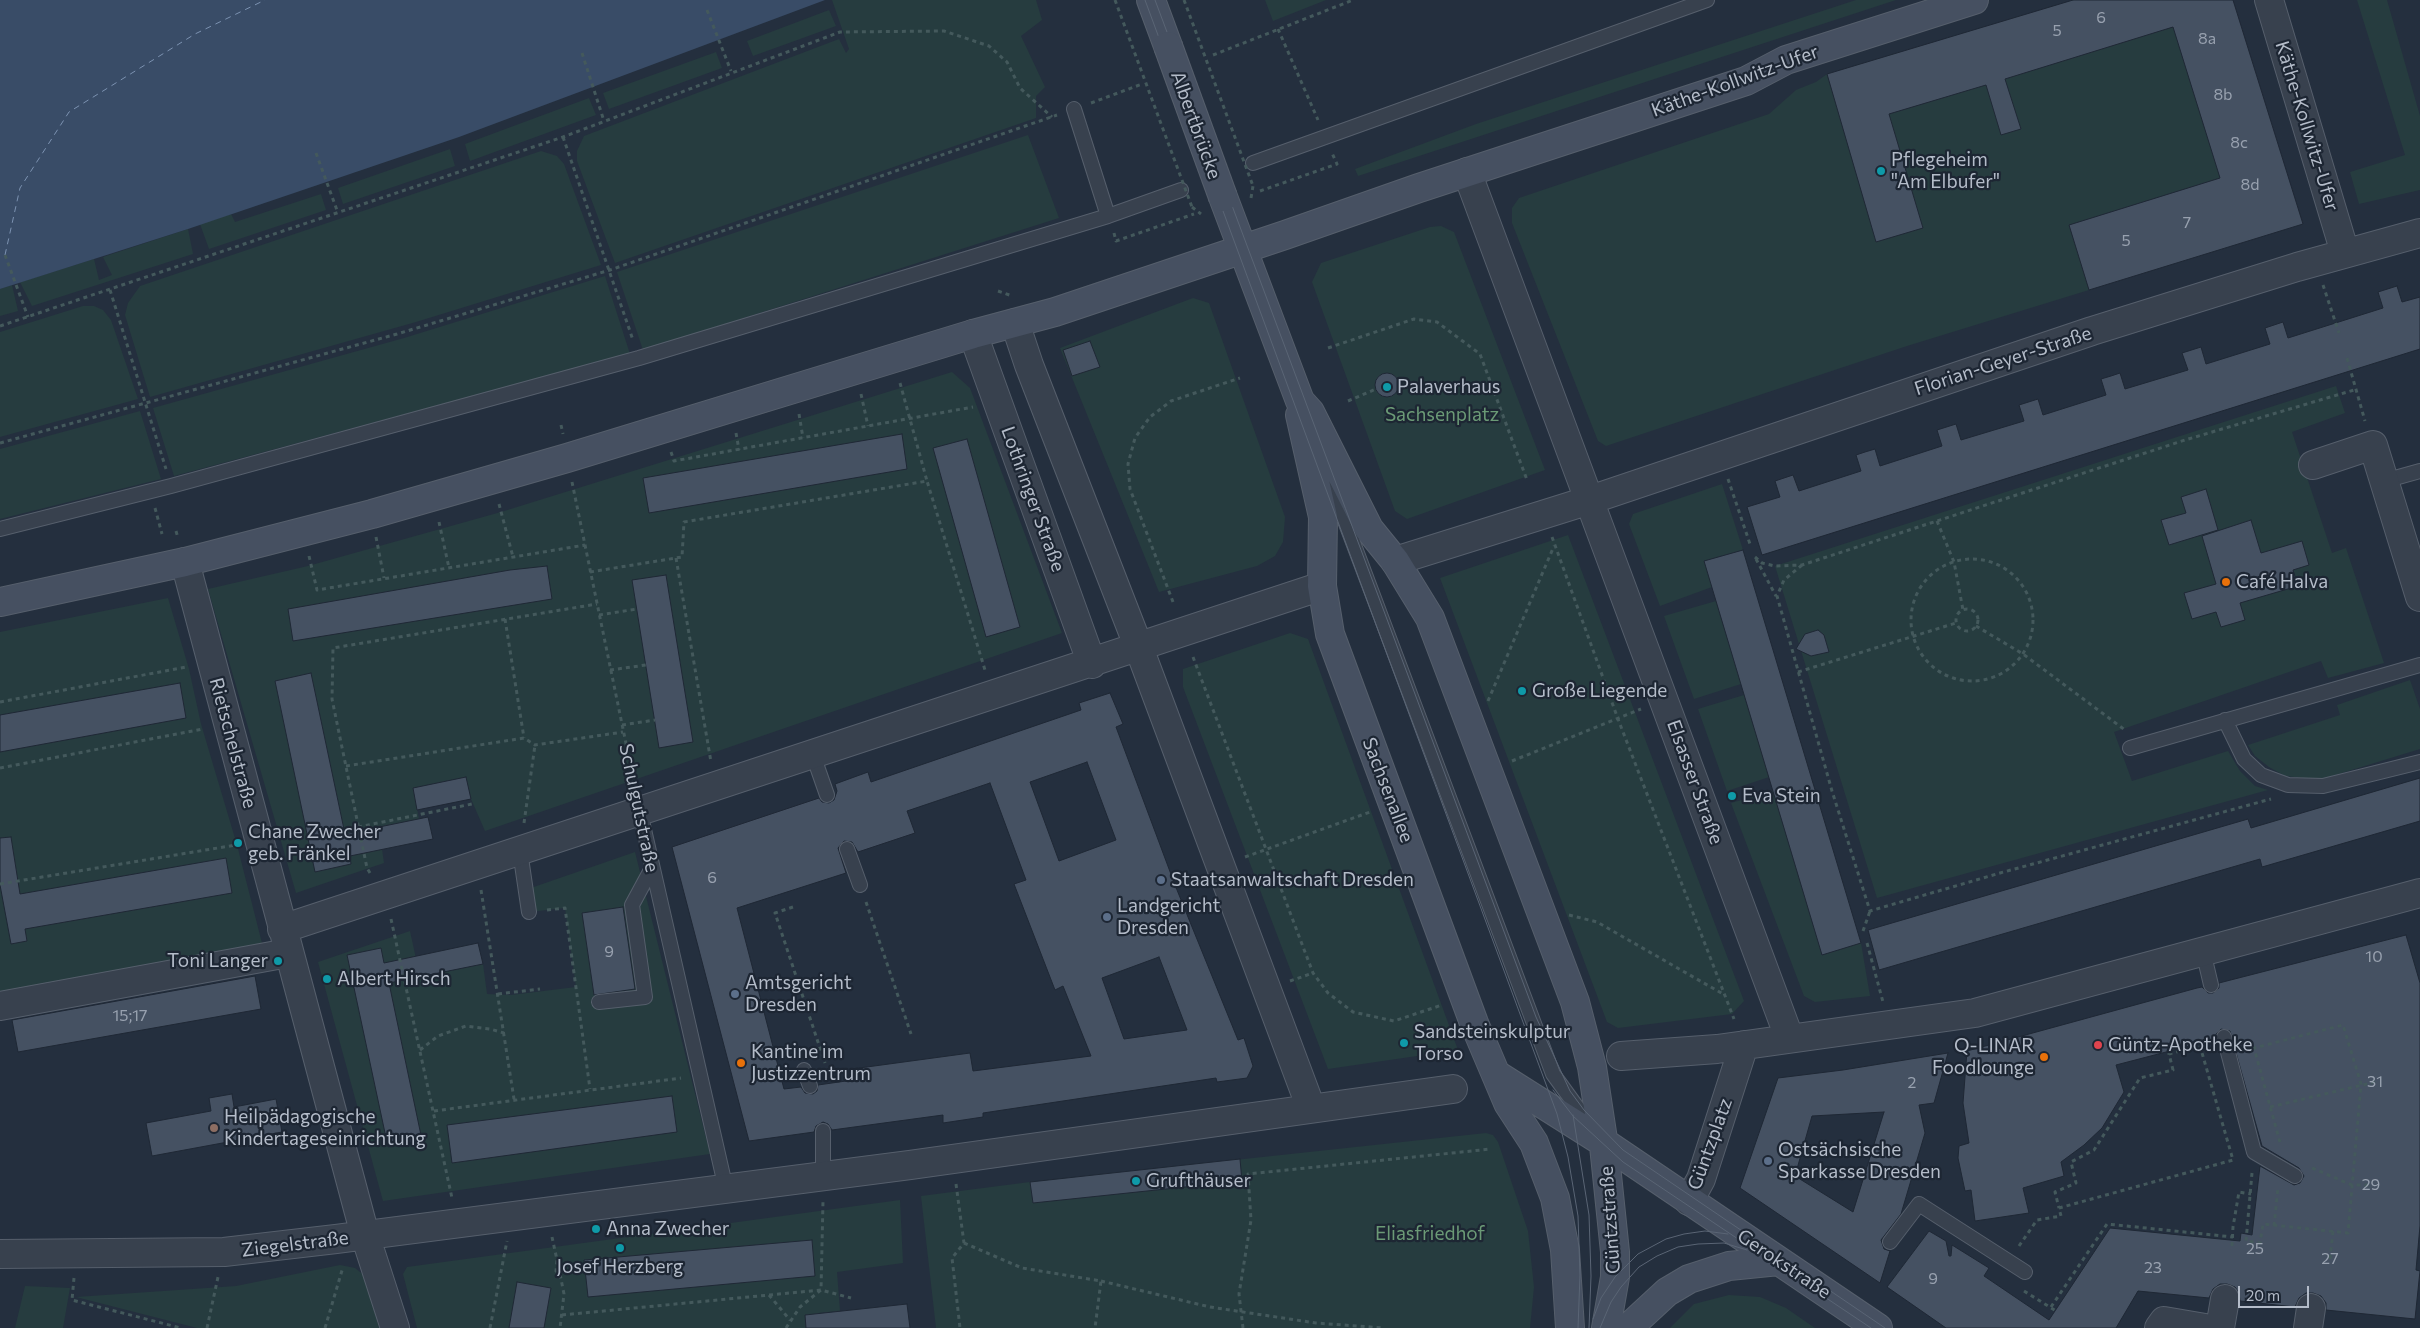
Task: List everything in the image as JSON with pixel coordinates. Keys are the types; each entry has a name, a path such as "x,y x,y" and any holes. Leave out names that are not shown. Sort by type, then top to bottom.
{"main road":[{"name":"Albertbrücke","path":"1151,0 1242,249"},
{"name":"Käthe-Kollwitz-Ufer","path":"1467,172 1746,81 1786,60 1974,0"},
{"path":"0,602 185,562 372,514 492,480 973,334 1015,324 1467,172"},
{"path":"1242,249 1300,401 1300,416 1322,517 1322,586"},
{"path":"1300,401 1310,412 1370,529 1395,561 1430,618 1575,1002 1592,1068 1603,1142"},
{"name":"Sachsenallee","path":"1322,586 1330,634 1474,1024 1508,1103 1534,1144 1555,1198 1565,1250 1570,1328"},
{"name":"Güntzplatz","path":"1497,1075 1603,1142 1689,1201"},
{"name":"Güntzstraße","path":"1603,1142 1616,1252 1615,1277 1606,1328"},
{"name":"Gerokstraße","path":"1689,1201 1878,1328"},
{"path":"1628,1328 1667,1292 1689,1279 1729,1266 1779,1261"}],"street":[{"name":"Käthe-Kollwitz-Ufer","path":"2269,0 2345,253"},
{"path":"1395,561 1590,500 1467,172"},
{"name":"Florian-Geyer-Straße","path":"1590,500 2092,332 2345,253 2420,233"},
{"path":"1015,324 1029,365 1139,648 1311,1108"},
{"name":"Lothringer Straße","path":"973,334 1092,664"},
{"path":"2313,464 2373,445 2420,597"},
{"name":"Elsasser Straße","path":"1590,500 1788,1037"},
{"name":"Rietschelstraße","path":"185,562 285,941 366,1235 396,1328"},
{"path":"0,1006 285,941 386,895 1092,664 1322,586"},
{"path":"1621,1056 1744,1045 1788,1037 1975,1012 2420,893"},
{"name":"Güntzplatz","path":"1689,1201 1701,1179 1744,1045"},
{"name":"Ziegelstraße","path":"0,1254 224,1252 953,1159 1452,1089"},
{"path":"2220,1328 2225,1299"},
{"path":"2159,1328 2164,1320 2205,1328"}],"lane":[{"path":"1253,163 1707,0"},
{"path":"1074,109 1108,216"},
{"path":"0,529 170,486 639,358 1108,216 1181,190"},
{"path":"1300,401 1553,1074 1603,1142"},
{"path":"2384,481 2420,471"},
{"path":"2130,748 2420,665"},
{"path":"2225,720 2244,759 2261,775 2288,785 2323,786 2420,762"},
{"path":"813,755 827,795"},
{"name":"Schulgutstraße","path":"640,812 726,1189"},
{"path":"847,849 860,885"},
{"path":"520,852 529,912"},
{"path":"599,1002 645,997 632,905 652,868"},
{"path":"2203,951 2211,985"},
{"path":"2224,1037 2254,1152 2294,1176"},
{"path":"804,1070 810,1086"},
{"path":"823,1131 823,1176"},
{"path":"1890,1242 1919,1204 2025,1272"}],"path":[{"path":"1115,0 1192,207"},
{"path":"1184,0 1253,186"},
{"path":"1213,55 1353,0"},
{"path":"707,10 731,71"},
{"path":"1260,191 1337,164 1278,29"},
{"path":"0,326 563,137 731,71 840,32 944,31 989,46 1006,62 1020,88 1052,117"},
{"path":"582,53 604,121"},
{"path":"0,443 396,334 610,270 1142,84"},
{"path":"563,137 639,358"},
{"path":"316,153 338,213"},
{"path":"1116,241 1194,214"},
{"path":"5,255 28,317"},
{"path":"2324,287 2339,333"},
{"path":"110,290 147,403 170,486"},
{"path":"1328,348 1414,318 1437,322 1480,354 1528,480"},
{"path":"2347,358 2354,390 2373,445"},
{"path":"894,359 927,481 993,696"},
{"path":"856,371 868,426"},
{"path":"1173,602 1130,489 1128,464 1135,438 1150,417 1171,402 1240,378"},
{"path":"1348,402 1376,389"},
{"path":"1863,931 1870,911 1777,596 1755,557 1762,563 1775,566 1802,565 2185,440 2354,390"},
{"path":"664,429 674,461 998,403"},
{"name":"Schulgutstraße","path":"561,425 640,812"},
{"path":"1728,478 1751,547"},
{"path":"492,480 513,557"},
{"path":"590,572 682,557 684,522 927,481"},
{"path":"433,497 449,568"},
{"path":"154,504 162,534"},
{"path":"372,514 384,578"},
{"path":"1937,521 1954,562 1963,610"},
{"path":"304,532 317,590 585,545"},
{"path":"1552,536 1618,719 1734,1019"},
{"path":"1487,702 1555,545"},
{"path":"676,558 715,787"},
{"path":"1968,559 1983,560 2010,572 2021,583 2032,611 2033,626 2030,640 2023,654 2003,672 1977,680 1963,680 1938,670 1927,661 1914,638 1911,624 1915,598 1930,576 1954,562 1968,559"},
{"path":"1777,596 1784,580 1802,565"},
{"path":"457,1223 386,895 367,868 358,827 332,699 333,648 597,604"},
{"path":"599,615 637,609"},
{"path":"1963,610 1970,610 1975,613 1978,620 1976,626 1971,631 1964,631 1956,623 1957,615 1963,610"},
{"path":"505,619 524,738"},
{"path":"1798,672 1914,638 1956,623"},
{"path":"1976,626 2023,654 2126,731"},
{"path":"1194,657 1313,973 1328,993 1353,1012 1394,1021 1447,1003"},
{"path":"0,702 212,663"},
{"path":"610,670 646,664"},
{"path":"1504,764 1644,708"},
{"path":"622,725 655,720"},
{"path":"0,768 228,725"},
{"path":"346,766 524,738 535,744 623,732"},
{"path":"520,852 535,744"},
{"path":"1870,911 2000,873 2276,798"},
{"path":"358,827 472,804"},
{"path":"1237,860 1376,810"},
{"path":"0,884 259,841"},
{"path":"478,865 514,1099"},
{"path":"1175,885 1191,879"},
{"path":"860,885 911,1034"},
{"path":"793,907 775,913 825,1063"},
{"path":"529,912 565,908 590,1089"},
{"path":"1562,916 1566,914 1597,922 1724,995"},
{"path":"1866,943 1890,1024"},
{"path":"498,994 540,989"},
{"path":"2254,1152 2246,1241 2260,1243 2263,1224 2348,1233 2361,1084 2344,1025 2254,1048 2281,1146"},
{"path":"420,1050 438,1036 466,1026 504,1033"},
{"path":"2009,1261 2037,1220 2061,1216 2059,1208 2055,1192 2076,1183 2071,1162 2094,1150 2140,1078 2173,1070 2169,1054 2200,1046 2233,1160 2059,1208"},
{"path":"434,1111 700,1075"},
{"path":"2270,1107 2375,1082"},
{"path":"1243,1328 1239,1282 1251,1220 1248,1174 1491,1149"},
{"path":"953,1159 964,1243 952,1258 960,1328"},
{"path":"2308,1166 2352,1185 2371,1185"},
{"path":"821,1290 823,1176"},
{"path":"2232,1246 2239,1192 2251,1194"},
{"path":"546,1212 564,1294 560,1328"},
{"path":"2051,1307 2107,1224 2233,1237"},
{"path":"2330,1259 2333,1232"},
{"path":"2256,1242 2256,1249"},
{"path":"964,1243 1022,1268 1101,1281 1210,1308 1316,1323 1384,1328"},
{"path":"207,1328 224,1252"},
{"path":"77,1254 72,1300 182,1328"},
{"path":"490,1328 503,1266"},
{"path":"325,1328 343,1267"},
{"path":"1095,1328 1101,1281"},
{"path":"2020,1289 2056,1311"},
{"path":"786,1328 800,1307 821,1290"},
{"path":"562,1315 821,1290 852,1298"},
{"path":"769,1295 790,1320"}],"green space":[{"path":"832,0 1036,0 1042,20 1021,36 1045,87 1036,96 1036,118 615,263 577,161 577,151 584,136 839,39 846,53 849,49"},
{"path":"1265,0 1326,0 1273,21"},
{"path":"1856,0 1896,0 1358,176 1355,169 1476,124"},
{"path":"2357,0 2387,0 2420,116 2420,190 2359,204 2350,172 2405,155"},
{"path":"829,10 836,26 753,56 747,41"},
{"path":"2173,27 2220,178 2069,225 2089,290 1907,346 1606,446 1598,441 1512,223 1512,208 1519,198 1769,114 1796,90 1816,82 1827,74 1876,241 1889,114"},
{"path":"716,52 722,68 609,109 603,93"},
{"path":"589,98 596,115 470,161 465,144"},
{"path":"1028,135 1059,218 643,350 617,272"},
{"path":"450,149 455,166 343,204 338,188"},
{"path":"541,151 557,156 564,164 601,265 416,322 150,397 125,315 128,303 140,286"},
{"path":"321,194 326,210 209,249 200,224 231,214 235,222"},
{"name":"Sachsenplatz","path":"1441,226 1454,232 1545,470 1407,519 1395,511 1312,282 1321,263 1430,227"},
{"path":"188,229 193,254 32,306 20,282 94,259 99,280 112,275 103,257"},
{"path":"605,276 630,354 174,476 153,408 404,338"},
{"path":"12,285 18,311 0,316 0,289"},
{"path":"1193,298 1209,303 1285,517 1283,542 1275,556 1257,566 1159,592 1060,348"},
{"path":"83,306 94,306 103,310 111,320 138,399 0,437 0,332"},
{"path":"952,372 970,388 1062,633 485,831 471,799 466,777 413,788 419,819 379,850 382,849 384,863 296,893 208,589 308,566 501,512"},
{"path":"2336,386 2345,413 2292,432 2332,553 2346,548 2384,663 2328,678 2321,661 2114,732 2132,781 2228,751 2240,771 2255,786 2268,790 1877,898 1775,566"},
{"path":"140,411 161,479 0,519 0,449"},
{"path":"1722,484 1743,550 1704,561 1712,587 1660,606 1629,524 1633,514"},
{"path":"1568,535 1744,1001 1732,1014 1618,1028 1607,1022 1440,578"},
{"path":"168,598 189,669 201,724 237,845 263,947 0,996 0,632"},
{"path":"1716,601 1741,684 1694,699 1664,616"},
{"path":"1290,633 1308,639 1458,1050 1328,1069 1183,687 1183,669"},
{"path":"2410,680 2420,709 2420,749 2319,780 2285,776 2255,756 2248,745 2340,715 2337,705"},
{"path":"1744,695 1769,777 1727,791 1698,709"},
{"path":"1773,791 1822,955 1861,943 1870,996 1815,1002 1804,996 1731,803"},
{"path":"635,852 710,1154 383,1201 318,962 410,931 420,977 483,964 487,994 511,995 576,987 565,908 529,912 525,890"},
{"name":"Eliasfriedhof","path":"1486,1133 1493,1135 1498,1142 1528,1231 1534,1287 1530,1328 936,1328 921,1196 1030,1182"},
{"path":"900,1200 903,1263 837,1272 840,1311 819,1313 821,1328 417,1328 403,1274 407,1267"},
{"path":"340,1265 355,1268 365,1276 379,1328 197,1328 76,1297 236,1286"},
{"path":"25,1286 70,1288 63,1328 15,1328"},
{"path":"1729,1295 1760,1297 1786,1308 1815,1328 1670,1328 1694,1304"}],"water":[{"path":"0,0 825,0 459,137 188,229 0,289"}],"building":[{"path":"2073,0 2233,0 2303,224 2089,290 2069,225 2220,178 2173,27 2005,79 2021,129 2001,135 1986,85 1889,114 1923,228 1876,242 1827,74"},
{"path":"2397,286 2402,302 2420,297 2420,349 1762,555 1747,507 1780,497 1775,481 1793,475 1799,491 1861,471 1856,455 1865,452 1875,449 1880,466 1942,446 1937,430 1956,424 1961,440 2024,421 2019,405 2038,399 2043,415 2106,395 2101,379 2120,373 2125,389 2188,370 2182,353 2201,347 2206,364 2270,344 2265,328 2283,322 2288,338 2383,308 2378,292"},
{"path":"1090,341 1100,367 1072,376 1063,350"},
{"name":"Palaverhaus","path":"1387,373 1396,376 1399,385 1396,394 1387,397 1378,394 1375,385 1378,376"},
{"path":"902,434 907,469 649,513 643,478"},
{"path":"967,439 1020,627 986,637 933,448"},
{"path":"2206,489 2218,530 2169,545 2161,520 2186,513 2181,497"},
{"path":"2251,520 2261,553 2302,541 2309,565 2293,570 2298,586 2240,603 2245,620 2221,627 2216,612 2192,619 2184,593 2216,584 2202,536"},
{"path":"1743,550 1861,943 1822,955 1704,561"},
{"path":"547,566 552,599 293,641 288,609 510,570"},
{"path":"666,575 693,742 659,748 632,580"},
{"path":"1818,630 1824,635 1829,652 1811,656 1796,649 1805,634"},
{"path":"311,673 345,834 428,817 433,839 350,856 351,864 315,872 275,681"},
{"path":"180,683 186,718 0,752 0,715"},
{"name":"Landgericht Dresden","path":"1110,693 1123,724 1116,727 1175,885 1238,1040 1244,1038 1253,1066 1247,1078 1217,1082 1216,1078 983,1113 983,1117 943,1123 943,1115 832,1130 828,1124 823,1122 816,1126 814,1132 749,1141 672,847 819,798 822,802 829,803 834,800 837,791 835,784 868,772 871,782 1081,710 1079,703","holes":["1087,762 1116,840 1059,861 1030,782","990,783 1026,880 1014,884 1055,990 1063,986 1091,1056 973,1071 970,1053 852,1069 853,1080 818,1085 817,1091 813,1094 805,1093 801,1087 784,1089 737,908 846,873 838,848 844,841 852,842 858,852 915,833 907,811","1159,957 1187,1030 1124,1039 1102,978"]},
{"path":"466,777 471,799 417,810 413,788"},
{"path":"2420,778 2420,821 2262,867 2260,859 1879,970 1868,930 2248,819 2251,828"},
{"path":"11,837 20,894 226,858 232,893 25,929 27,941 11,944 0,885 0,838"},
{"path":"623,907 635,989 594,995 582,913"},
{"path":"2406,935 2420,983 2420,1226 2416,1270 2420,1271 2415,1319 2326,1310 2326,1303 2321,1296 2313,1293 2306,1293 2299,1298 2295,1307 2240,1301 2239,1293 2235,1287 2220,1284 2213,1289 2209,1298 2138,1291 2116,1328 1946,1328 1887,1287 1929,1231 1946,1241 1949,1256 1951,1256 1952,1245 1989,1268 1984,1276 2049,1320 2110,1228 2240,1241 2241,1233 2252,1235 2260,1166 2294,1185 2300,1183 2304,1176 2299,1168 2262,1146 2230,1031 2221,1029 2216,1034 2216,1039 2116,1065 2124,1092 2102,1128 2084,1145 2061,1162 2064,1176 2023,1188 2029,1213 1975,1221 1971,1190 1965,1191 1958,1158 1959,1146 1969,1143 1963,1103 1967,1051 2197,988 2202,987 2208,993 2213,993 2219,988 2219,983"},
{"path":"478,943 483,964 389,983 422,1140 388,1147 347,955 381,948 384,963"},
{"path":"255,976 261,1009 18,1052 12,1020"},
{"path":"1948,1053 1934,1103 1919,1105 1925,1133 1901,1214 1881,1240 1884,1249 1890,1251 1880,1283 1740,1188 1778,1078 1843,1070","holes":["1884,1112 1853,1212 1795,1176 1812,1116"]},
{"name":"Heilpädagogische Kindertageseinrichtung","path":"232,1094 234,1107 276,1099 282,1132 152,1156 146,1123 211,1111 209,1098"},
{"path":"672,1096 677,1132 452,1163 447,1125"},
{"name":"Grufthäuser","path":"1240,1159 1242,1181 1033,1203 1030,1182"},
{"path":"812,1240 815,1276 588,1297 584,1260"},
{"path":"517,1282 551,1288 544,1328 509,1328"},
{"path":"907,1304 910,1328 806,1328 805,1315"}],"ferry route":[{"path":"5,255 20,188 69,112 195,34 265,0"}],"tram line":[{"path":"1145,0 1557,1114 1568,1157 1578,1216 1580,1275 1578,1328"},
{"path":"1155,0 1536,1017 1570,1091 1584,1110 1623,1150 1885,1328"},
{"path":"1553,1090 1573,1116 1623,1162 1871,1328"},
{"path":"1573,1115 1589,1215 1591,1276 1589,1328"},
{"path":"1593,1319 1601,1298 1615,1277 1638,1254 1666,1239 1684,1234 1705,1231 1728,1234"},
{"path":"1600,1328 1611,1302 1621,1287 1639,1267 1657,1256 1678,1247 1698,1244 1724,1243 1747,1250"}],"place":[{"name":"Pflegeheim \"Am Elbufer\"","path":"1881,171"},
{"name":"Palaverhaus","path":"1387,387"},
{"name":"Café Halva","path":"2226,582"},
{"name":"Große Liegende","path":"1522,691"},
{"name":"Eva Stein","path":"1732,796"},
{"name":"Chane Zwecher geb. Fränkel","path":"238,843"},
{"name":"Staatsanwaltschaft Dresden","path":"1161,880"},
{"name":"Landgericht Dresden","path":"1107,917"},
{"name":"Toni Langer","path":"278,961"},
{"name":"Albert Hirsch","path":"327,979"},
{"name":"Amtsgericht Dresden","path":"735,994"},
{"name":"Sandsteinskulptur Torso","path":"1404,1043"},
{"name":"Güntz-Apotheke","path":"2098,1045"},
{"name":"Q-LINAR Foodlounge","path":"2044,1057"},
{"name":"Kantine im Justizzentrum","path":"741,1063"},
{"name":"Heilpädagogische Kindertageseinrichtung","path":"214,1128"},
{"name":"Ostsächsische Sparkasse Dresden","path":"1768,1161"},
{"name":"Grufthäuser","path":"1136,1181"},
{"name":"Anna Zwecher","path":"596,1229"},
{"name":"Josef Herzberg","path":"620,1248"}]}
